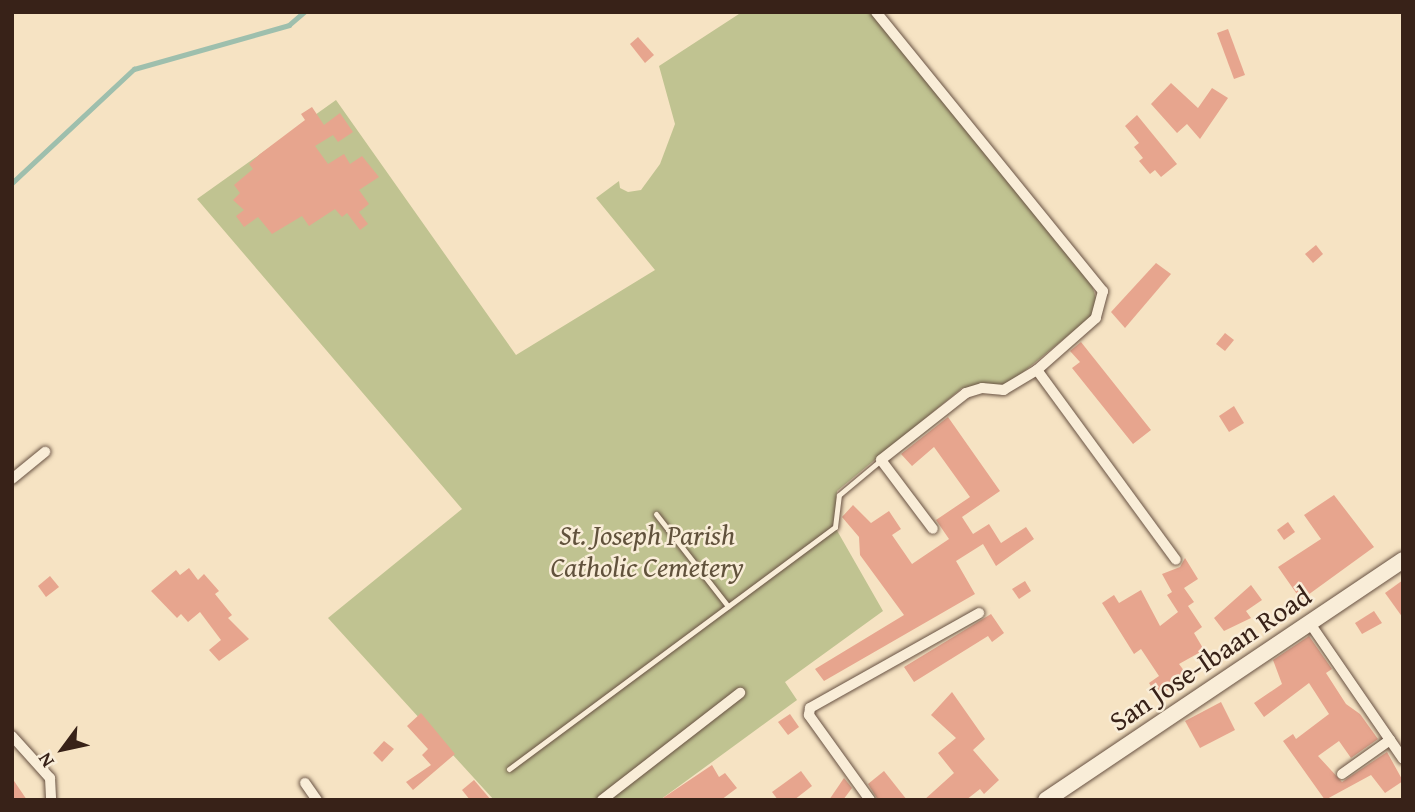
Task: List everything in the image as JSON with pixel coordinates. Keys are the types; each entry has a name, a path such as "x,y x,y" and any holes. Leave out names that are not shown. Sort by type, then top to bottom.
{"main road":[{"name":"San Jose-Ibaan Road","path":"1046,800 1403,560"}],"street":[{"path":"876,12 1103,291 1096,318 1037,370 1004,390 982,388 966,393 881,460 933,529"},
{"path":"1037,370 1176,560"},
{"path":"12,479 45,452"},
{"path":"870,800 809,715 810,708 979,612"},
{"path":"1310,622 1403,759"},
{"path":"602,800 740,693"},
{"path":"12,736 50,778 51,800"},
{"path":"1342,774 1390,740"},
{"path":"305,783 317,800"}],"lane":[{"path":"509,769 835,527 839,495 881,460"},
{"path":"656,514 728,606"}],"green space":[{"name":"St. Joseph Parish Catholic Cemetery","path":"742,12 870,12 1092,285 1097,302 1093,315 1005,387 962,388 837,491 835,527 883,611 785,682 797,700 660,800 494,800 328,618 462,509 197,199 336,100 516,355 655,270 596,198 619,181 620,188 628,192 641,190 660,164 675,124 659,66"}],"building":[{"path":"1228,29 1245,75 1234,79 1217,33"},
{"path":"638,37 654,55 645,63 630,44"},
{"path":"1171,83 1198,108 1212,88 1228,98 1200,139 1187,124 1177,133 1151,104"},
{"path":"312,107 324,125 340,113 353,132 338,142 333,135 315,146 328,164 344,154 350,164 362,156 379,177 359,190 369,204 359,212 368,224 360,230 347,213 342,217 335,209 309,226 302,216 272,234 258,217 244,227 236,216 244,210 233,200 240,193 234,185 253,169 249,164 305,120 301,114"},
{"path":"1137,115 1177,164 1161,177 1155,170 1150,174 1139,161 1143,158 1134,147 1139,143 1125,126"},
{"path":"1316,245 1323,254 1313,263 1305,254"},
{"path":"1156,263 1171,274 1125,328 1111,312"},
{"path":"1225,333 1234,340 1225,351 1216,344"},
{"path":"1081,342 1151,430 1133,444 1072,368 1080,362 1070,351"},
{"path":"1234,406 1244,423 1229,432 1219,416"},
{"path":"948,417 1000,491 962,517 973,534 989,524 1001,543 1026,527 1034,539 996,566 983,544 956,561 975,594 824,681 815,669 904,615 860,555 859,537 842,517 853,505 871,523 889,511 901,529 892,535 912,564 949,539 936,520 970,497 934,447 912,466 901,454"},
{"path":"1334,495 1374,547 1301,600 1278,567 1321,539 1304,515"},
{"path":"1288,522 1295,532 1284,540 1277,530"},
{"path":"1185,558 1198,579 1184,588 1194,602 1188,606 1202,627 1194,633 1204,650 1179,664 1188,676 1158,697 1149,683 1159,676 1141,649 1134,654 1102,603 1114,595 1119,603 1141,590 1160,626 1178,612 1167,595 1172,592 1162,574 1180,567"},
{"path":"189,568 198,580 204,574 219,591 215,594 232,615 228,618 249,639 219,661 209,650 221,640 200,612 188,622 181,614 177,618 151,591 176,570 180,575"},
{"path":"50,576 59,587 46,597 38,586"},
{"path":"1403,580 1403,618 1385,593"},
{"path":"1025,581 1031,591 1019,599 1012,589"},
{"path":"1251,585 1262,600 1246,611 1251,618 1224,631 1214,618"},
{"path":"1374,611 1382,623 1362,634 1355,623"},
{"path":"991,614 1004,633 992,642 988,636 914,682 904,667"},
{"path":"1309,636 1332,669 1326,673 1346,704 1360,714 1378,739 1351,758 1339,741 1318,756 1342,782 1387,752 1403,781 1385,793 1371,775 1325,800 1283,741 1293,734 1296,739 1329,714 1309,683 1264,717 1254,703 1282,684 1273,660"},
{"path":"952,692 985,739 973,750 999,780 984,794 980,789 966,800 924,800 954,773 938,753 956,738 931,715"},
{"path":"1221,702 1235,730 1200,748 1185,721"},
{"path":"421,713 455,754 413,790 406,782 431,765 422,755 428,749 407,726"},
{"path":"790,714 799,727 788,735 778,722"},
{"path":"384,741 394,749 382,762 373,753"},
{"path":"712,765 719,777 725,773 737,788 721,800 660,800"},
{"path":"801,771 812,786 794,800 778,800 772,792"},
{"path":"884,771 907,800 878,800 868,784"},
{"path":"12,778 27,800 12,800"},
{"path":"844,778 852,788 843,800 829,800"},
{"path":"474,780 491,800 470,800 462,790"}],"waterway":[{"path":"12,183 134,69 289,25 304,12"}]}
